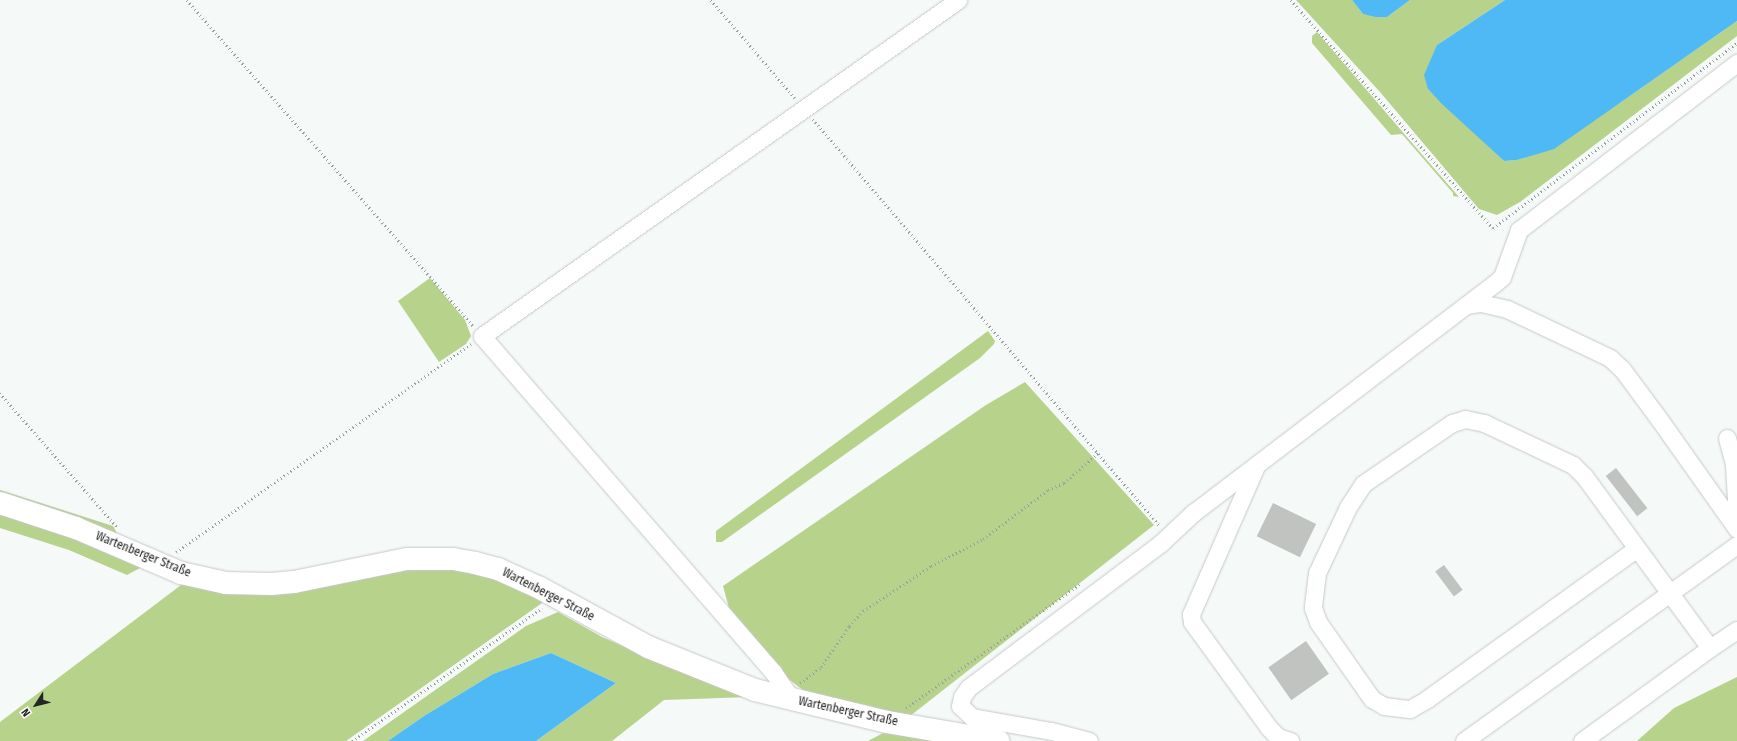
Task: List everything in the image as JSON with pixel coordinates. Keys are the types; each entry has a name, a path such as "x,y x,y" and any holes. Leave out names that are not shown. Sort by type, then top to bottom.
{"main road":[{"name":"Wartenberger Straße","path":"0,503 76,528 160,565 203,579 226,583 271,584 317,578 399,560 453,558 498,569 557,597 648,647 719,677 886,722 998,741"}],"lane":[{"path":"789,696 773,672 482,336 958,0"},
{"path":"1089,741 1051,731 972,717 960,706 962,697 968,688 1161,544 1178,525 1502,277 1519,230 1737,63"},
{"path":"1466,305 1482,303 1507,309 1610,358 1641,394 1737,529"},
{"path":"1636,549 1410,709 1384,706 1372,699 1318,622 1313,608 1317,573 1348,507 1363,484 1452,423 1466,419 1484,423 1573,465 1636,549 1669,594 1710,648"},
{"path":"1727,438 1734,464 1737,518"},
{"path":"1257,464 1191,614 1192,622 1269,728 1278,736 1290,741"},
{"path":"1464,741 1737,545"},
{"path":"1582,741 1737,630"}],"path":[{"path":"160,565 218,521 482,336 415,257 187,0"},
{"path":"711,0 1161,526 1154,531"},
{"path":"1291,0 1492,228 1737,43"},
{"path":"0,393 119,530"},
{"path":"789,696 822,667 849,626 862,611 931,566 983,539 1048,490 1064,483 1098,453"},
{"path":"886,722 1084,581"},
{"path":"352,741 557,597"}],"green space":[{"path":"1296,0 1352,0 1363,14 1387,17 1410,0 1505,0 1437,45 1428,89 1504,161 1517,160 1532,155 1621,102 1737,21 1737,36 1520,202 1497,215 1479,209 1380,92"},
{"path":"1317,32 1459,197 1453,196 1453,193 1402,134 1391,135 1312,43 1312,36"},
{"path":"430,278 465,320 471,336 466,344 439,362 398,301"},
{"path":"988,331 995,341 994,344 980,358 722,542 716,542 716,531"},
{"path":"1025,382 1154,525 910,716 816,700 774,668 729,608 723,586 986,405"},
{"path":"0,490 113,526 119,537 0,496"},
{"path":"0,514 61,532 142,567 127,575 69,550 0,528"},
{"path":"416,565 485,573 540,597 542,603 346,741 0,741 0,722 185,582"},
{"path":"558,612 602,637 688,674 749,697 664,700 612,741 536,741 616,683 551,653 493,674 424,716 388,741 363,741 526,626"},
{"path":"1737,677 1737,741 1637,741 1674,708"},
{"path":"887,731 948,741 868,741"}],"water":[{"path":"1352,0 1410,0 1387,17 1376,17 1363,14"},
{"path":"1505,0 1737,0 1737,21 1554,149 1517,160 1504,161 1442,104 1428,89 1424,75 1437,45"},
{"path":"551,653 616,683 536,741 388,741 424,716 493,674"}],"building":[{"path":"1616,468 1647,508 1637,516 1606,476"},
{"path":"1273,503 1316,524 1300,557 1257,536"},
{"path":"1444,565 1463,590 1454,596 1435,572"},
{"path":"1306,641 1329,674 1291,700 1268,667"}]}
